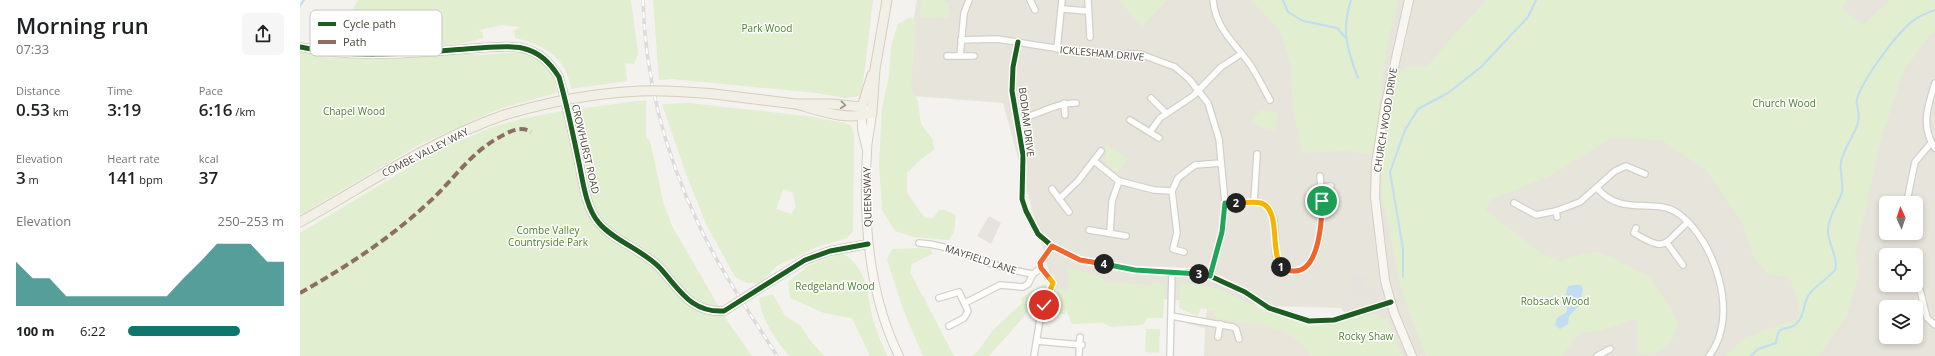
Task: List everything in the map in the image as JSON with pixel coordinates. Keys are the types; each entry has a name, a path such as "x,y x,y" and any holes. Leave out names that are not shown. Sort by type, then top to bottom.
{"main road":[{"name":"QUEENSWAY","path":"872,113 875,69 887,0"},
{"name":"QUEENSWAY","path":"862,112 875,69"},
{"name":"COMBE VALLEY WAY","path":"300,222 406,159 453,135 504,116 562,100 616,93 663,91 714,94 796,104 831,104 872,113"}],"street":[{"path":"960,56 964,13 969,0"},
{"path":"1030,0 1035,10"},
{"path":"1057,49 1062,0"},
{"path":"1088,0 1088,11 1092,33"},
{"path":"1213,0 1214,10 1224,33 1249,63 1270,100"},
{"name":"CHURCH WOOD DRIVE","path":"1409,0 1385,107 1376,164 1375,197 1385,281 1391,302 1412,356"},
{"path":"1062,9 1088,11"},
{"name":"ICKLESHAM DRIVE","path":"961,40 997,39 1086,53 1130,53 1152,57 1175,67 1189,79 1208,103 1214,117 1219,139 1225,203 1222,232 1210,276"},
{"name":"BODIAM DRIVE","path":"1018,42 1013,67 1012,91 1023,155 1021,186 1022,199 1038,234 1052,246 1080,260 1135,270 1193,272 1210,276 1245,292 1269,308 1309,322 1334,320 1391,302"},
{"name":"CROWHURST ROAD","path":"300,46 310,49"},
{"name":"CROWHURST ROAD","path":"442,50 481,48 521,48 539,54 551,65 559,77 586,194 599,223 611,234 643,254 657,265 683,294 700,308 713,312 724,311 805,260 830,251 868,244"},
{"path":"1150,132 1160,118 1178,107 1221,68 1241,54"},
{"path":"947,56 974,56"},
{"path":"1908,196 1915,162 1933,145 1927,131 1926,118 1935,83"},
{"path":"1151,98 1166,113"},
{"path":"1018,119 1032,117 1050,107 1064,103 1076,103"},
{"path":"1064,103 1065,115"},
{"name":"QUEENSWAY","path":"862,112 867,150 868,244"},
{"name":"QUEENSWAY","path":"867,150 872,113"},
{"path":"1130,120 1159,138"},
{"path":"1059,199 1078,181 1102,151"},
{"path":"1254,202 1257,154"},
{"path":"1094,161 1119,181 1154,190 1172,190"},
{"path":"1184,252 1172,251 1178,233 1172,190 1178,178 1195,165 1221,163"},
{"path":"1514,203 1536,215 1557,214 1580,202 1615,171 1626,166 1639,168 1645,174"},
{"path":"1225,203 1254,202 1262,203 1268,207 1273,217 1276,258 1281,267 1293,271 1301,270 1311,262 1322,225 1320,176"},
{"path":"1110,233 1112,201 1119,181"},
{"path":"1321,187 1330,186"},
{"path":"1597,188 1609,199 1623,204 1659,207 1678,213 1706,244 1714,261 1723,301 1722,326 1715,348 1709,356"},
{"path":"1052,189 1070,212"},
{"path":"1636,228 1634,233 1651,243 1660,244 1667,243 1687,223"},
{"path":"1089,230 1126,236"},
{"name":"MAYFIELD LANE","path":"919,243 933,243 958,250 1002,267 1033,274"},
{"path":"1667,243 1683,265"},
{"path":"868,244 872,272 879,302 899,356"},
{"path":"1034,356 1044,305 1053,283 1041,268 1040,263 1052,246"},
{"path":"965,303 1000,285 1023,287 1028,284 1033,274 1041,268"},
{"path":"1170,356 1172,271"},
{"path":"939,298 959,292 968,311 964,318 949,326"},
{"path":"1920,292 1927,318 1935,326"},
{"path":"1171,316 1233,326 1236,329 1238,339"},
{"path":"1218,337 1220,324"},
{"path":"1079,354 1081,345 1080,337"},
{"path":"1037,341 1081,345"},
{"path":"1597,356 1607,352"}],"shaded area":[{"path":"917,0 1935,0 1935,356 1376,356 1341,308 1238,305 1054,290 1003,103 900,95"},
{"path":"989,216 1001,223 991,244 977,236"},
{"path":"1351,274 1366,274 1367,284 1362,284 1362,287 1366,289 1376,289 1376,297 1357,297 1357,295 1352,295"},
{"path":"1207,309 1238,315 1291,332 1313,356 1204,356 1205,328 1187,324 1189,316 1206,318"}],"green space":[{"path":"358,0 631,0 638,54 634,64 625,63 627,81 571,89 564,68 552,54 535,44 515,38 514,31 520,27 502,25 479,30 483,33 483,38 465,43 442,45 442,10 352,10"},
{"name":"Park Wood","path":"653,0 873,0 862,91 859,96 845,98 817,93 671,79 659,80"},
{"path":"922,0 941,0 950,4 948,18 919,17"},
{"path":"1119,0 1168,0 1142,27"},
{"path":"1251,0 1399,0 1388,40 1373,154 1344,151 1302,153 1293,108 1290,64 1280,31"},
{"name":"Church Wood","path":"1486,0 1847,0 1842,9 1862,25 1890,0 1935,0 1935,33 1929,36 1904,70 1881,139 1855,255 1859,273 1847,316 1819,356 1725,356 1744,338 1796,319 1800,308 1791,281 1787,277 1768,274 1754,258 1742,223 1706,170 1661,140 1611,138 1550,176 1490,200 1486,210 1541,253 1560,261 1597,251 1618,260 1649,277 1670,307 1678,322 1672,340 1659,350 1648,354 1638,354 1638,324 1635,319 1602,331 1580,332 1562,356 1426,356 1402,293 1382,199 1381,162 1398,72 1409,66 1427,67"},
{"path":"910,17 916,22 911,87 918,102 921,124 933,140 934,150 921,159 907,173 907,193 925,218 933,218 939,210 945,210 956,215 954,232 949,240 913,237 895,231 882,210 879,163 882,108 889,76 891,46 898,24"},
{"name":"Chapel Wood","path":"300,50 310,53 310,56 322,56 329,58 402,58 442,56 442,55 464,53 478,55 520,52 536,58 549,68 554,79 557,93 501,108 417,146 300,215"},
{"name":"Combe Valley Countryside Park","path":"646,100 646,137 650,141 664,205 672,226 726,319 752,356 300,356 300,233 436,151 490,128 524,118 562,111"},
{"path":"689,103 806,116 846,123 851,126 854,134 853,231 847,238 817,247 777,266 760,283 748,283 735,277 706,224 686,174 662,104","holes":["783,189 793,193 796,207 791,214 776,209"]},
{"path":"1260,110 1278,113 1275,130 1262,127 1252,120"},
{"path":"1107,145 1128,159 1118,173 1107,165 1105,159 1107,153 1103,150"},
{"path":"892,249 931,249 932,254 912,264 910,272 954,356 923,356 903,309 887,260"},
{"name":"Redgeland Wood","path":"842,253 856,265 861,272 875,325 887,356 870,356 852,318 824,313 790,298 788,282 808,266"},
{"path":"1066,267 1100,276 1107,282 1150,285 1159,282 1165,286 1163,318 1147,318 1143,325 1111,327 1103,323 1072,324 1066,309 1065,314 1052,314 1052,312 1049,312 1050,304 1059,289 1067,290 1069,279"},
{"name":"Rocky Shaw","path":"1180,282 1216,288 1264,310 1309,326 1337,323 1361,316 1376,315 1387,319 1402,356 1310,356 1303,345 1293,337 1281,331 1255,324 1216,318 1214,310 1201,308 1197,316 1179,308"},
{"path":"1044,284 1049,287 1044,294 989,356 972,356 977,352 993,330 1022,303 1021,298"},
{"name":"Redgeland Wood","path":"773,294 785,316 800,325 809,339 824,356 789,356 770,329 760,306 759,298"},
{"path":"1146,329 1160,329 1159,353 1145,352"}],"water":[{"path":"1581,285 1583,289 1581,297 1582,303 1569,316 1568,324 1560,329 1555,325 1557,318 1567,312 1566,294 1568,286"}],"waterway":[{"path":"300,6 304,0"},
{"path":"1283,0 1288,12 1303,21 1337,28 1345,37"},
{"path":"1351,0 1346,21 1346,31 1348,49 1358,78"},
{"path":"1403,277 1403,249 1390,172 1405,130 1418,109 1448,93 1481,67 1528,17 1536,0"},
{"path":"1751,356 1758,349 1776,343 1777,336 1781,329 1794,326 1798,322 1802,316 1808,296 1835,270 1836,265 1828,229 1830,219 1842,192 1841,162 1858,123 1859,116 1857,99 1860,91 1872,70 1902,31 1917,18 1935,10"}],"railway":[{"path":"643,0 648,57 659,114 686,196 715,257 777,356"}],"marked path":[{"path":"300,293 350,263 398,229 436,196 469,160 488,145 514,130 523,129 531,132"}],"cycle path":[{"path":"1018,42 1013,67 1012,91 1023,155 1022,199 1026,211 1038,234 1052,246 1080,260 1135,270 1193,272 1210,276 1245,292 1269,308 1309,321 1334,320 1391,302"},
{"path":"442,51 507,46 522,48 534,52 544,59 559,77 588,202 595,217 599,223 612,235 653,262 680,292 695,304 703,308 713,311 724,311 805,260 830,251 868,244"},
{"path":"300,47 310,49"}],"route":[{"path":"1044,305 1051,292 1053,283 1041,268 1040,263 1052,246 1065,254 1080,260 1135,270 1193,272 1210,276 1222,232 1225,203 1254,202 1262,203 1268,207 1273,217 1276,258 1281,267 1293,271 1301,270 1311,262 1318,241 1322,225 1322,201"}],"park label":[{"name":"Robsack Wood","path":"1555,301"}]}
